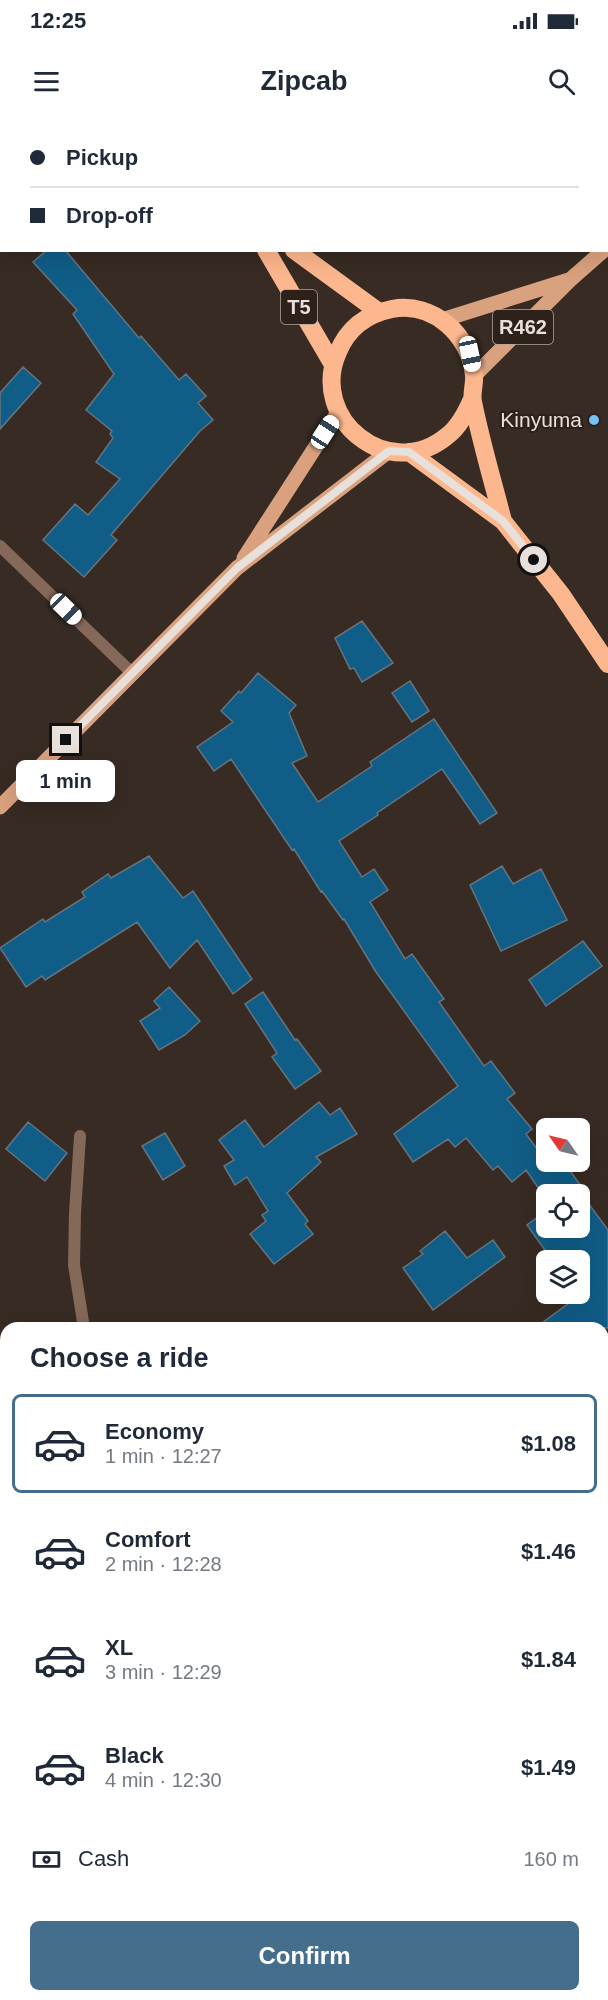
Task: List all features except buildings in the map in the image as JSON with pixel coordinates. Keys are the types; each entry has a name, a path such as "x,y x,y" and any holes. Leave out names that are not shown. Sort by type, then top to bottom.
{"highway":[{"name":"T5","path":"267,252 332,363"},
{"name":"T5","path":"297,252 379,312"},
{"path":"472,399 462,420 447,436 429,447 409,452 389,451 369,445 352,433 338,412 330,388 332,363 342,340 360,322 379,312 401,308 423,310 442,320 459,335 470,354 474,376 472,399 503,521"},
{"path":"409,452 503,521 561,594 608,664"}],"main road":[{"name":"R462","path":"474,376 571,279 603,252"},
{"name":"R462","path":"442,320 571,279"},
{"path":"237,568 338,412"},
{"path":"0,807 237,568 389,451"}],"street":[{"path":"0,546 132,673"},
{"path":"80,1136 75,1213 75,1265 83,1322"}],"place":[{"name":"Kinyuma","path":"594,420"}],"route":[{"path":"66,740 237,568 389,451 409,452 503,521 534,560"}]}
